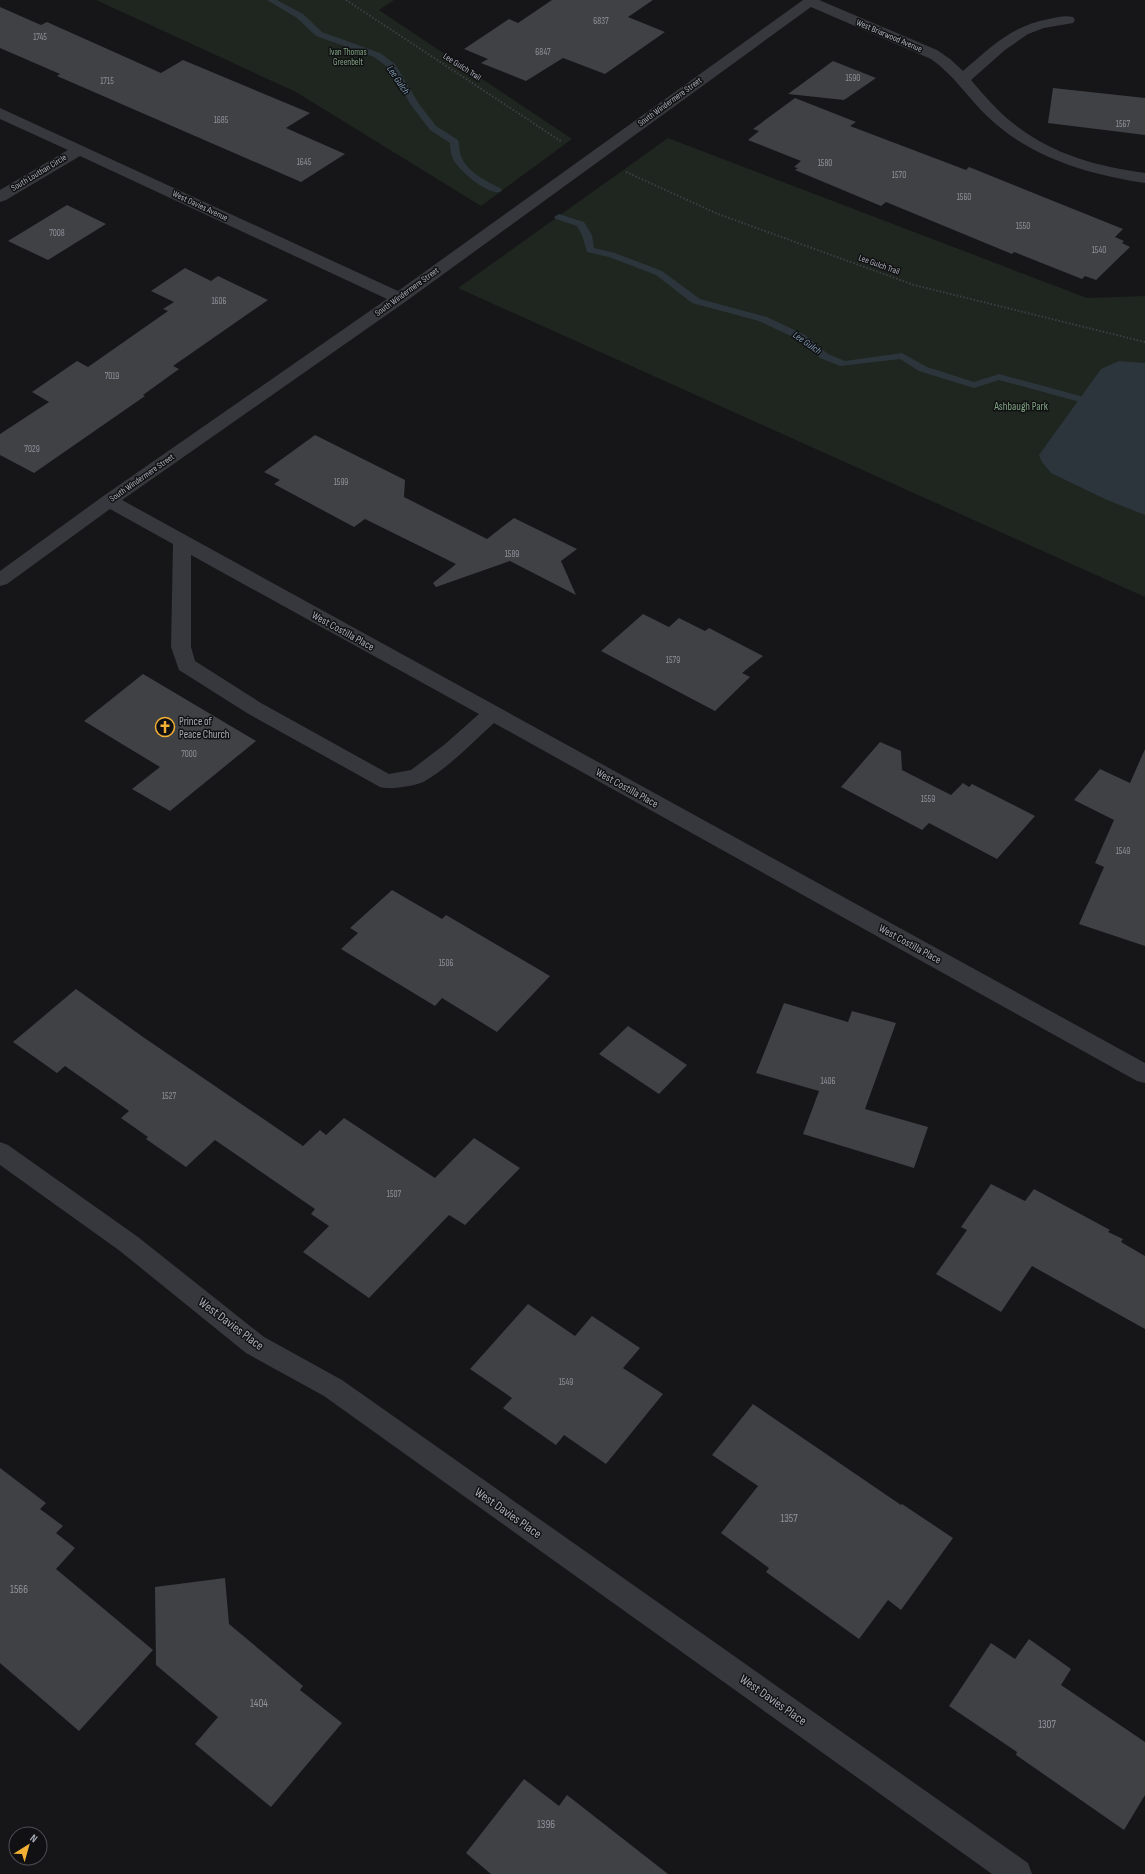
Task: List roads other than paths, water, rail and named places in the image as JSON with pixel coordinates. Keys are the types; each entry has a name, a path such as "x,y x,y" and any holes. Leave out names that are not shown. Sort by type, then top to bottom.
{"street":[{"name":"West Briarwood Avenue","path":"811,1 935,56 964,78 980,101 995,116 1034,143 1063,157 1100,169 1145,178"},
{"name":"South Windermere Street","path":"0,580 109,501 400,298 593,157 811,1"},
{"path":"964,78 1011,38 1023,31 1039,25 1068,20"},
{"name":"West Davies Avenue","path":"0,113 400,298"},
{"name":"South Louthan Circle","path":"0,197 79,150"},
{"name":"West Costilla Place","path":"109,501 1145,1074"},
{"path":"182,542 181,647 186,665 254,708 386,782 417,776 451,750 493,713"},
{"name":"West Davies Place","path":"0,1152 129,1244 255,1345 333,1388 1017,1874"}],"waterway":[{"name":"Lee Gulch","path":"271,0 300,16 319,34 377,55 392,66 415,105 433,128 455,142 456,155 467,171 497,190"},
{"name":"Lee Gulch","path":"559,217 581,224 587,235 590,250 612,255 659,273 696,301 763,319 801,337 824,356 844,364 902,356 923,369 974,385 999,377 1080,399"}],"place":[{"name":"Prince of Peace Church","path":"165,727"}],"park label":[{"name":"Ivan Thomas Greenbelt","path":"348,58"},
{"name":"Ashbaugh Park","path":"1021,406"}]}
